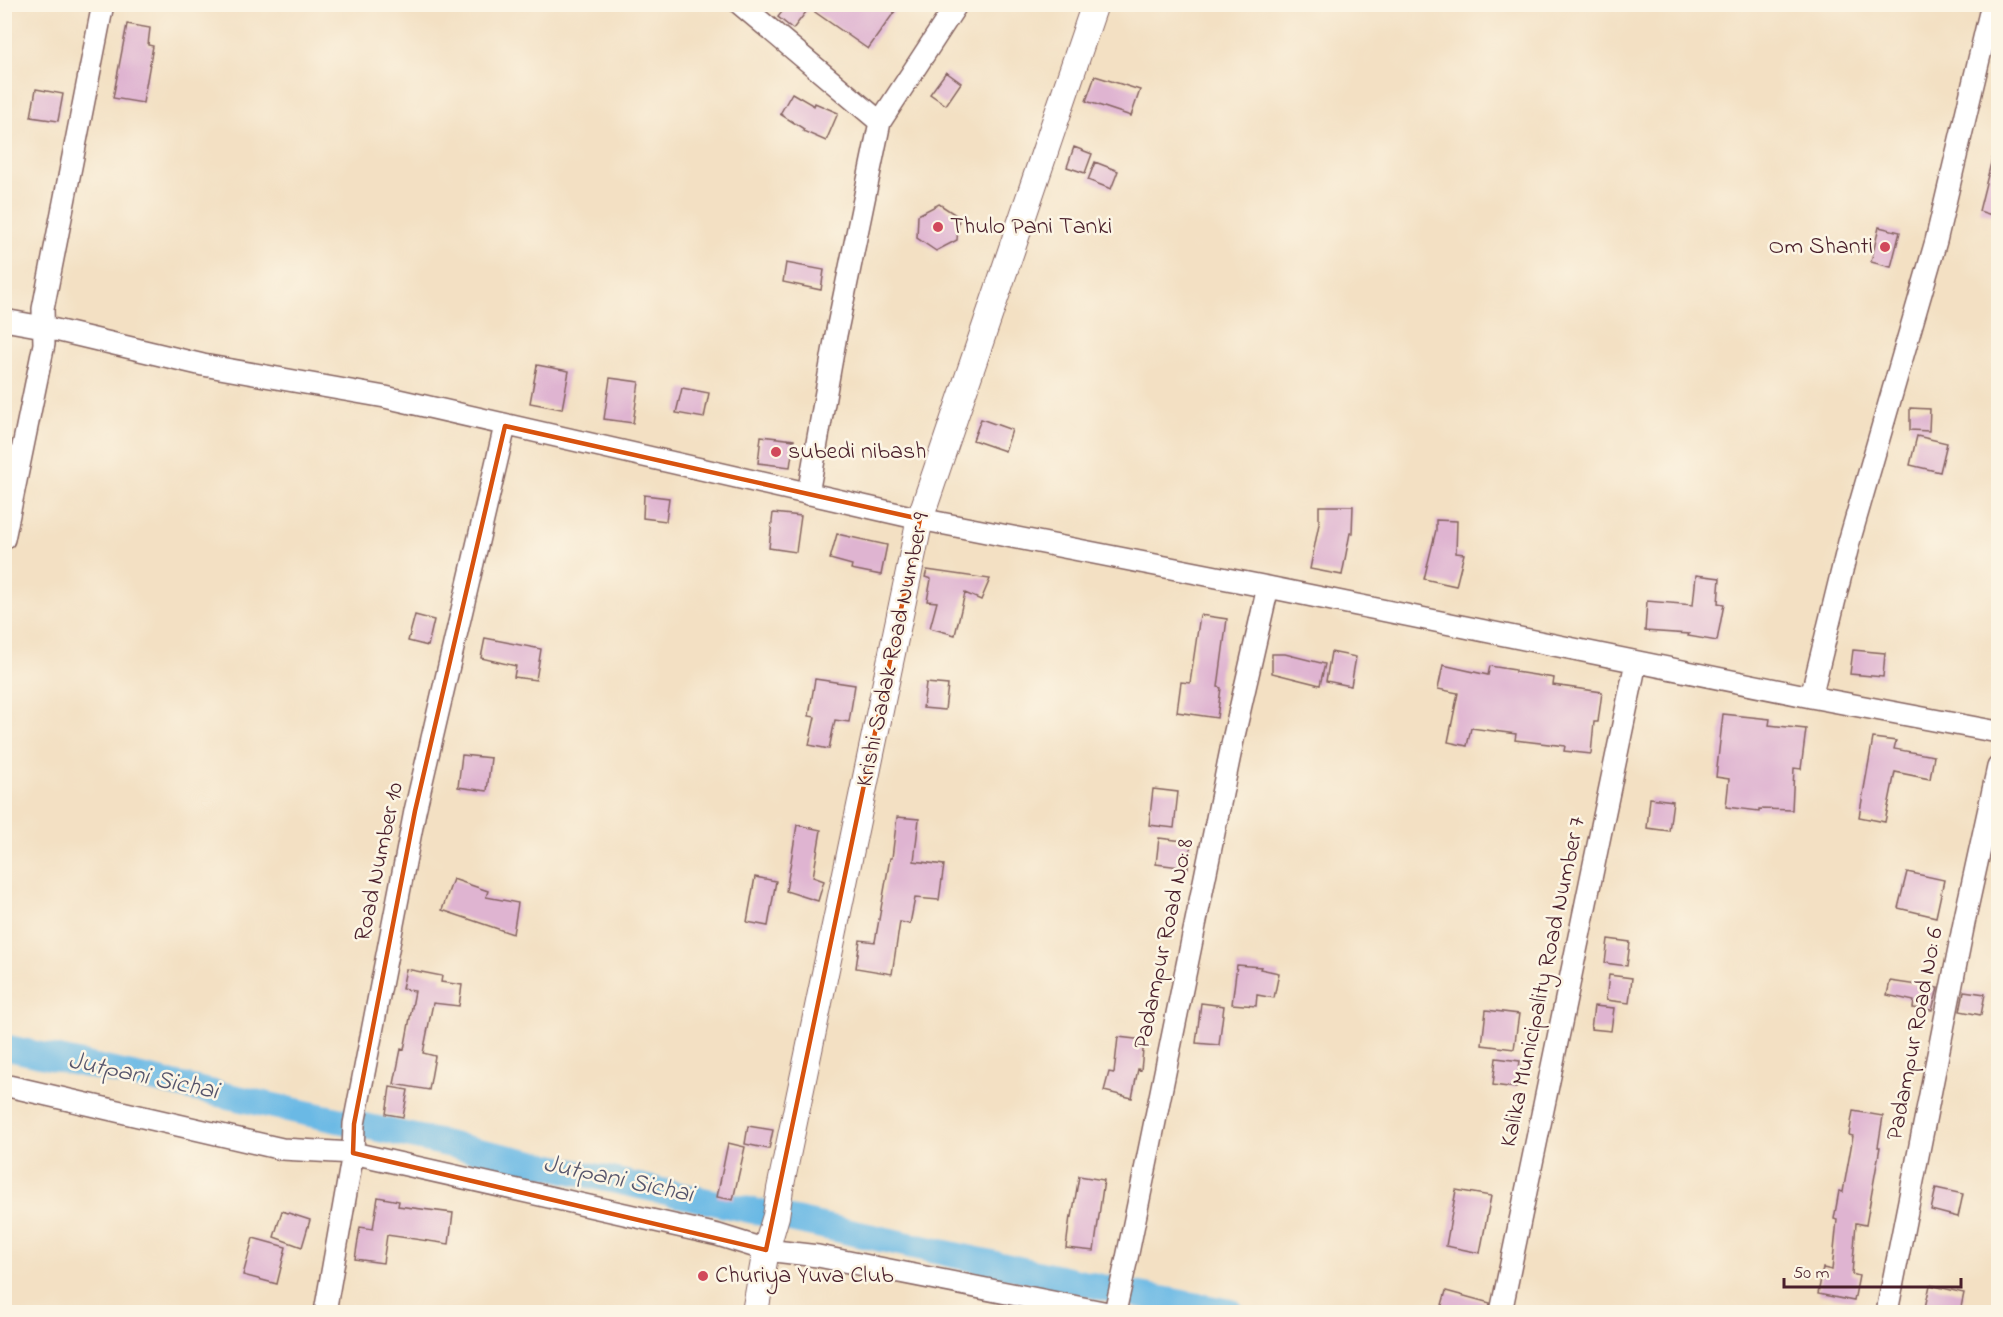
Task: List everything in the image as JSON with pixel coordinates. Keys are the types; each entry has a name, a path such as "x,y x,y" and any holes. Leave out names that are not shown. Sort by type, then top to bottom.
{"street":[{"path":"4,539 44,344 43,309 103,4"},
{"path":"740,4 880,122"},
{"path":"808,494 836,335 880,122 957,4"},
{"name":"Krishi Sadak Road Number 9","path":"755,1312 766,1250 776,1216 920,519 1095,4"},
{"path":"1811,697 1849,542 1936,241 1992,4"},
{"path":"4,320 44,327 203,365 385,397 920,519 1811,697 1998,732"},
{"name":"Road Number 10","path":"325,1312 353,1153 354,1124 415,812 505,426"},
{"name":"Padampur Road No: 8","path":"1114,1312 1132,1235 1233,740 1268,587"},
{"name":"Kalika Municipality Road Number 7","path":"1501,1312 1636,662"},
{"name":"Padampur Road No: 6","path":"1887,1312 1965,913 1998,767"},
{"path":"4,1085 282,1149 353,1153 718,1235 766,1250 818,1256 1103,1312"}],"highlighted area":[{"path":"505,426 920,519 766,1250 353,1153 354,1124 415,811"}],"building":[{"path":"788,4 900,4 868,49 809,8 793,29 778,17"},
{"path":"127,24 150,28 148,45 153,46 143,103 113,98"},
{"path":"946,72 961,83 946,105 930,94"},
{"path":"1095,76 1140,90 1131,116 1086,101"},
{"path":"36,89 63,94 58,121 31,117"},
{"path":"792,93 814,106 815,103 838,113 826,141 803,131 804,129 780,114"},
{"path":"1074,147 1092,154 1085,173 1067,167"},
{"path":"1992,159 1998,160 1998,217 1979,211"},
{"path":"1095,162 1118,171 1111,189 1088,180"},
{"name":"Thulo Pani Tanki","path":"939,204 959,217 957,240 936,251 917,238 918,215"},
{"name":"Om Shanti","path":"1879,227 1900,232 1891,267 1871,262"},
{"path":"786,263 824,270 821,290 783,282"},
{"path":"537,365 569,371 562,409 530,403"},
{"path":"610,378 639,382 633,423 604,419"},
{"path":"682,388 709,393 704,418 676,413"},
{"path":"1910,408 1930,409 1929,431 1910,430"},
{"path":"981,419 1012,430 1005,451 973,440"},
{"name":"subedi nibash","path":"761,436 794,440 790,467 758,463"},
{"path":"1917,436 1947,443 1940,472 1910,465"},
{"path":"644,495 669,498 666,521 643,518"},
{"path":"1319,506 1353,506 1352,533 1350,533 1342,575 1310,569 1319,524"},
{"path":"773,513 801,516 796,552 769,548"},
{"path":"1436,520 1457,521 1456,553 1464,554 1456,586 1424,579 1436,530"},
{"path":"837,534 887,545 881,575 851,569 852,565 830,559"},
{"path":"927,570 990,579 981,600 965,593 955,635 930,628 937,602 927,601 931,579 925,577"},
{"path":"1696,575 1720,578 1718,603 1724,604 1717,641 1688,636 1689,634 1645,631 1647,601 1693,605"},
{"path":"415,615 434,620 428,646 408,641"},
{"path":"1200,615 1227,619 1218,687 1221,688 1217,718 1177,712 1181,682 1190,683"},
{"path":"485,638 541,649 536,680 514,677 516,666 481,658"},
{"path":"1853,650 1885,653 1883,677 1850,674"},
{"path":"1331,652 1356,657 1351,686 1326,681"},
{"path":"1272,654 1285,654 1325,664 1320,685 1272,673"},
{"path":"1443,665 1488,675 1490,666 1515,670 1515,672 1554,678 1553,685 1602,692 1598,722 1594,722 1591,754 1564,751 1565,746 1515,740 1516,734 1471,728 1467,746 1448,742 1458,693 1438,689"},
{"path":"815,679 855,685 849,722 835,720 829,749 809,745 815,717 809,716"},
{"path":"926,683 948,685 945,710 923,708"},
{"path":"1723,714 1770,719 1769,725 1806,729 1801,769 1794,768 1792,810 1759,809 1759,811 1726,807 1729,779 1716,777"},
{"path":"1873,738 1896,741 1894,749 1934,756 1930,779 1895,772 1885,822 1859,817"},
{"path":"462,755 491,758 487,791 458,787"},
{"path":"1153,789 1178,792 1174,828 1149,825"},
{"path":"1650,798 1673,801 1669,831 1647,828"},
{"path":"897,817 919,819 914,861 944,865 939,900 915,898 910,924 900,922 892,974 856,968 860,940 875,942 890,858 892,858"},
{"path":"797,825 821,830 813,877 824,881 818,901 786,891"},
{"path":"1159,838 1191,842 1188,868 1156,864"},
{"path":"1907,872 1944,880 1936,917 1898,908"},
{"path":"755,877 776,881 768,926 747,922"},
{"path":"453,879 488,891 486,897 518,903 513,934 442,910"},
{"path":"1608,939 1630,942 1627,966 1605,963"},
{"path":"1237,965 1261,967 1260,969 1279,973 1274,998 1257,995 1256,1006 1232,1004"},
{"path":"406,969 442,976 441,982 462,985 459,1006 433,1003 423,1053 435,1056 429,1090 394,1084 401,1049 404,1050 415,991 402,989"},
{"path":"1609,975 1632,978 1629,1003 1606,1000"},
{"path":"1890,981 1938,988 1932,1010 1913,1008 1914,1001 1887,995"},
{"path":"1964,991 1985,994 1981,1015 1960,1011"},
{"path":"1201,1003 1224,1006 1219,1045 1196,1043"},
{"path":"1594,1006 1614,1008 1611,1031 1591,1029"},
{"path":"1486,1010 1519,1014 1514,1049 1482,1045"},
{"path":"1118,1037 1144,1040 1141,1070 1138,1069 1132,1098 1104,1091 1109,1072 1114,1073"},
{"path":"1496,1058 1520,1061 1516,1088 1493,1085"},
{"path":"390,1087 408,1090 403,1117 386,1114"},
{"path":"1853,1111 1883,1116 1878,1147 1880,1147 1866,1225 1856,1223 1852,1274 1859,1276 1854,1301 1818,1294 1823,1268 1832,1270 1837,1220 1834,1219 1839,1191 1843,1192 1853,1136 1849,1135"},
{"path":"748,1126 773,1130 769,1149 745,1144"},
{"path":"728,1143 745,1147 733,1200 717,1197"},
{"path":"1079,1176 1104,1180 1094,1251 1066,1248"},
{"path":"1936,1188 1963,1194 1958,1217 1931,1210"},
{"path":"1456,1190 1491,1196 1480,1253 1446,1246"},
{"path":"378,1197 399,1201 398,1206 453,1213 449,1244 387,1235 383,1263 355,1259 360,1227 373,1229"},
{"path":"282,1211 310,1220 302,1247 274,1237"},
{"path":"253,1238 286,1247 277,1284 243,1275"},
{"path":"1930,1285 1964,1293 1960,1312 1924,1312"},
{"path":"1446,1291 1490,1303 1489,1312 1440,1312"}],"waterway":[{"name":"Jutpani Sichai","path":"4,1047 1119,1291 1231,1312"}],"place":[{"name":"Thulo Pani Tanki","path":"938,227"},
{"name":"Om Shanti","path":"1885,247"},
{"name":"subedi nibash","path":"776,452"},
{"name":"Churiya Yuva Club","path":"703,1276"}]}
